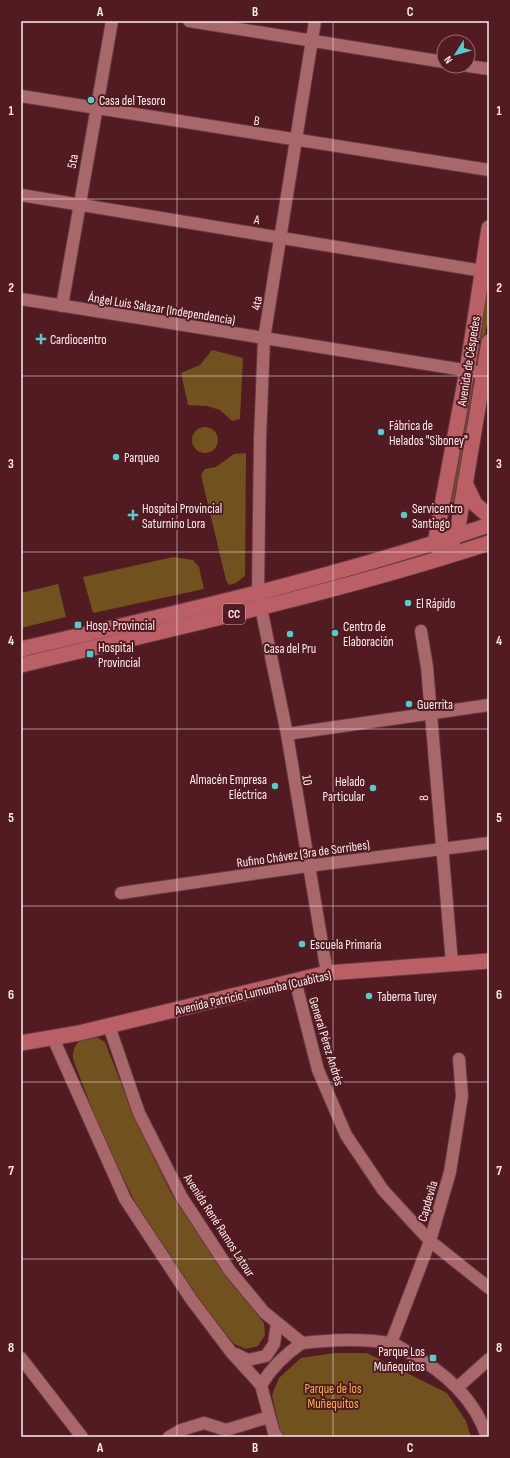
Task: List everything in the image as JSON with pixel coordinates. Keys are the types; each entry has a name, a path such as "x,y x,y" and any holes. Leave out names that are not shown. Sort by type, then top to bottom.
{"main road":[{"name":"Avenida de Céspedes","path":"435,543 485,271 489,228"},
{"name":"Avenida de Céspedes","path":"445,557 456,536 486,374 489,342"},
{"path":"465,483 475,504 489,516"},
{"name":"CC","path":"21,665 259,600 489,525"},
{"name":"CC","path":"21,649 397,572 489,542"},
{"path":"435,543 445,557"},
{"name":"Avenida Patricio Lumumba (Cuabitas)","path":"21,1043 109,1026 327,973 489,961"}],"street":[{"name":"5ta","path":"62,306 78,204 97,109 112,21"},
{"path":"189,21 436,61"},
{"name":"4ta","path":"259,600 260,439 264,338 315,21"},
{"path":"476,67 489,69"},
{"name":"B","path":"21,96 489,170"},
{"name":"A","path":"21,195 485,271"},
{"name":"Ángel Luis Salazar (Independencia)","path":"21,300 486,374"},
{"name":"10","path":"259,600 286,734 327,973"},
{"name":"8","path":"421,631 431,713 441,849 452,964"},
{"path":"286,734 489,705"},
{"name":"Rufino Chávez (3ra de Sorribes)","path":"121,893 308,866 489,843"},
{"name":"General Pérez Andrés","path":"295,980 318,1070 346,1135 383,1190 430,1241 489,1288"},
{"name":"Avenida René Ramos Latour","path":"109,1026 138,1113 181,1196 230,1271 264,1312 302,1343"},
{"path":"53,1038 125,1199 191,1299 231,1352 261,1385 277,1437"},
{"name":"Capdevila","path":"391,1343 430,1241 450,1172 462,1096 459,1059"},
{"path":"231,1352 248,1360 266,1356 274,1344 277,1323"},
{"path":"261,1385 271,1369 285,1355 302,1343 340,1339 391,1343 422,1360 458,1387 482,1421 487,1437"},
{"path":"21,1358 82,1437"},
{"path":"458,1387 489,1359"},
{"path":"169,1437 181,1430 204,1423 226,1430 270,1417"}],"green space":[{"path":"489,281 489,314 481,358 477,362 474,361 487,282"},
{"path":"212,350 243,358 240,419 232,421 220,410 207,406 188,405 181,373 200,365"},
{"path":"473,380 476,381 453,507 449,504"},
{"path":"205,427 214,431 218,440 214,449 205,453 196,449 192,440 196,431"},
{"path":"246,453 245,576 236,583 229,585 226,580 201,475 205,469 216,467 234,454"},
{"path":"173,557 193,560 199,567 204,589 93,613 83,577"},
{"path":"58,584 66,617 21,628 21,593"},
{"path":"95,1036 105,1042 135,1119 171,1193 226,1276 264,1323 265,1335 258,1346 246,1349 234,1344 195,1296 139,1210 101,1133 73,1059 76,1045 82,1040"},
{"name":"Parque de los Muñequitos","path":"334,1353 367,1353 447,1393 466,1421 471,1437 285,1437 281,1434 272,1395 279,1378 301,1358"}],"place":[{"name":"Casa del Tesoro","path":"91,100"},
{"name":"Cardiocentro","path":"41,339"},
{"name":"Fábrica de Helados \"Siboney\"","path":"381,432"},
{"name":"Parqueo","path":"116,457"},
{"name":"Hospital Provincial Saturnino Lora","path":"133,515"},
{"name":"Servicentro Santiago","path":"404,515"},
{"name":"El Rápido","path":"408,603"},
{"name":"Hosp. Provincial","path":"78,625"},
{"name":"Centro de Elaboración","path":"335,633"},
{"name":"Casa del Pru","path":"290,634"},
{"name":"Hospital Provincial","path":"90,654"},
{"name":"Guerrita","path":"409,704"},
{"name":"Almacén Empresa Eléctrica","path":"275,786"},
{"name":"Helado Particular","path":"373,788"},
{"name":"Escuela Primaria","path":"302,944"},
{"name":"Taberna Turey","path":"369,996"},
{"name":"Parque Los Muñequitos","path":"433,1358"}]}
